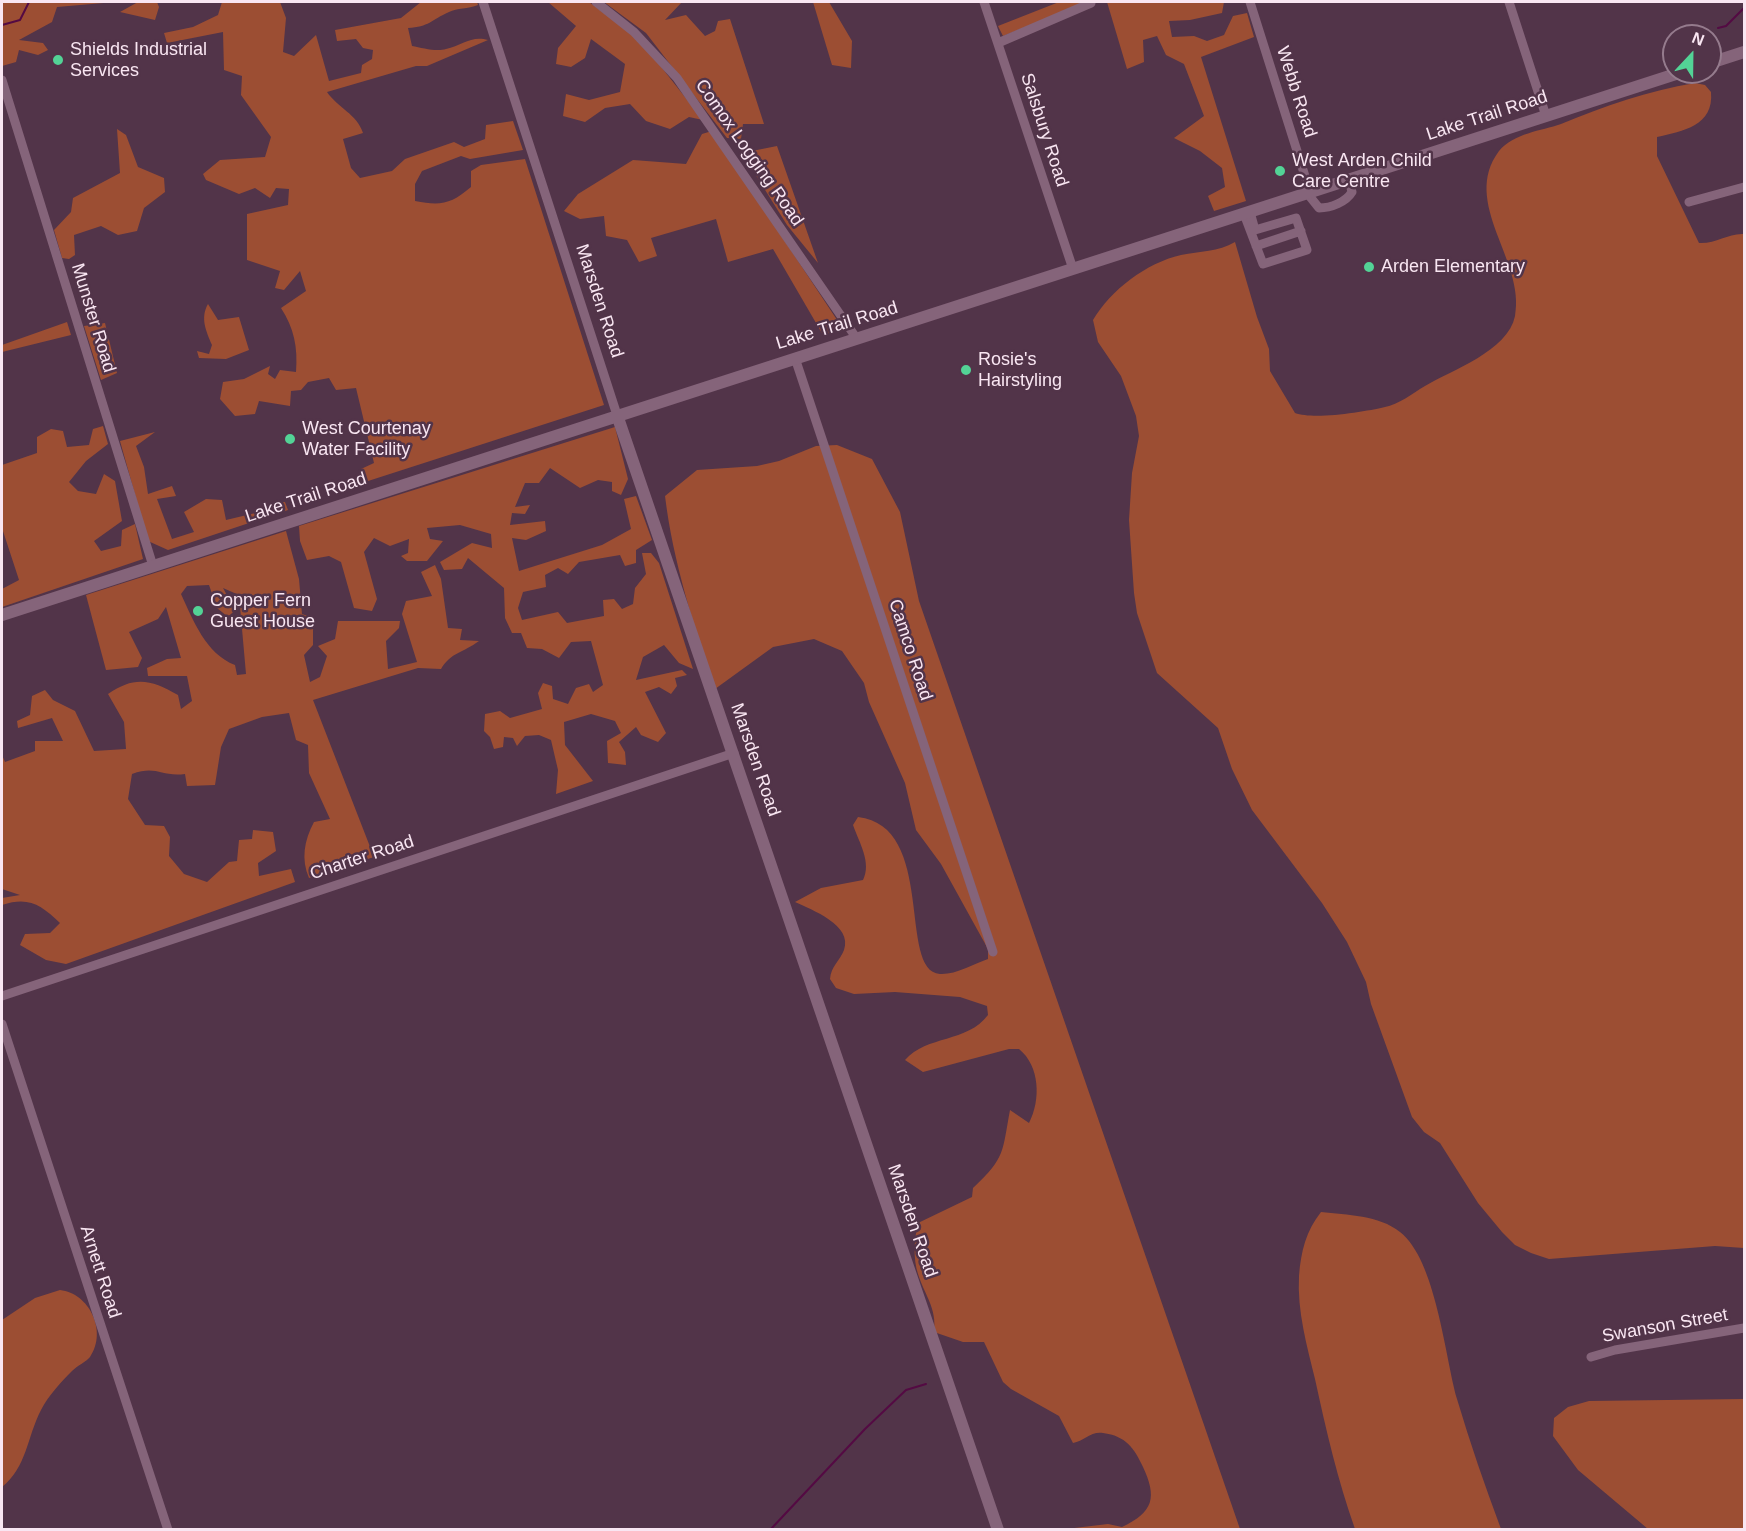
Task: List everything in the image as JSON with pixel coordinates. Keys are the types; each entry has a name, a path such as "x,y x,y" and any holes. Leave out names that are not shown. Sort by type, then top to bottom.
{"street":[{"name":"Marsden Road","path":"483,2 617,415 998,1530"},
{"name":"Comox Logging Road","path":"596,2 634,32 677,78 857,339"},
{"name":"Salsbury Road","path":"984,2 1073,269"},
{"name":"Webb Road","path":"1250,2 1309,193"},
{"path":"1509,2 1546,116"},
{"path":"998,43 1091,3"},
{"path":"1722,59 1744,52"},
{"name":"Lake Trail Road","path":"2,615 1662,78"},
{"name":"Munster Road","path":"2,80 153,566"},
{"path":"1309,193 1319,208 1329,208 1349,197 1352,192 1349,180"},
{"path":"1689,202 1744,187"},
{"path":"1247,213 1256,230 1296,218 1307,250 1263,264 1247,213"},
{"path":"1256,246 1301,231"},
{"name":"Camco Road","path":"795,358 993,952"},
{"name":"Charter Road","path":"2,996 734,753"},
{"name":"Arnett Road","path":"2,1024 168,1530"},
{"name":"Swanson Street","path":"1592,1357 1615,1350 1744,1328"}],"shaded area":[{"path":"2,2 115,2 57,7 52,22 19,40 43,43 48,50 38,55 19,50 16,62 2,66"},
{"path":"138,2 157,2 159,7 155,20 120,12"},
{"path":"222,2 280,2 286,18 283,52 294,56 316,35 329,81 361,73 362,65 372,59 373,50 363,48 356,39 337,41 335,30 401,18 421,2 477,2 478,5 452,11 425,25 408,28 412,46 442,50 472,40 488,40 427,66 416,66 327,92 352,116 363,133 343,139 351,168 360,178 392,171 405,159 454,142 464,147 485,139 486,125 513,121 523,150 470,159 461,156 422,171 415,184 415,201 439,203 451,200 471,187 471,171 481,165 525,159 604,405 365,482 361,469 374,463 356,388 336,390 329,378 308,382 301,390 291,391 290,406 259,401 255,414 235,416 220,399 223,382 244,379 270,366 268,374 275,379 280,370 296,372 294,338 281,308 306,291 300,271 284,290 275,288 280,271 247,260 247,214 288,205 289,189 276,188 270,198 255,188 239,194 206,180 203,174 220,160 265,157 271,137 241,95 242,76 224,70 223,32 167,43 164,33 193,27 218,15"},
{"path":"548,2 589,2 640,40 703,120 689,117 670,129 646,121 630,104 605,108 585,122 563,116 566,94 589,100 620,92 625,64 591,39 585,58 571,67 556,64 558,48 576,26"},
{"path":"604,2 682,2 665,20 686,15 705,36 715,31 718,21 730,19 764,124 743,124 741,139 727,138 646,33"},
{"path":"813,2 829,2 852,41 851,68 832,65"},
{"path":"1059,2 1089,2 1003,36 998,26"},
{"path":"1107,2 1224,2 1222,13 1190,20 1169,21 1172,37 1194,36 1207,41 1224,35 1233,16 1247,13 1254,37 1201,57 1246,201 1214,211 1208,196 1225,187 1222,168 1200,151 1174,138 1204,116 1184,64 1166,55 1157,36 1143,40 1144,62 1127,69"},
{"path":"1700,84 1705,85 1711,92 1711,103 1702,120 1686,129 1657,137 1657,156 1699,243 1744,234 1744,1248 1715,1246 1549,1259 1515,1245 1502,1232 1478,1203 1440,1143 1424,1132 1412,1117 1371,1004 1366,982 1347,942 1322,903 1252,810 1232,769 1218,728 1157,673 1137,613 1134,593 1129,520 1132,473 1139,436 1136,416 1121,376 1098,342 1093,320 1109,298 1120,288 1155,264 1235,242 1269,349 1270,371 1295,413 1314,416 1339,414 1395,404 1491,349 1510,328 1515,316 1516,295 1512,274 1496,232 1487,191 1489,171 1499,151 1512,140 1528,133 1660,90"},
{"path":"117,129 126,135 138,167 164,178 165,192 144,208 137,231 118,235 101,226 74,235 75,255 69,259 62,258 54,230 71,212 73,198 120,173"},
{"path":"712,131 843,329 823,335 773,249 728,262 716,219 651,238 657,256 639,262 627,240 606,236 604,216 580,219 564,211 578,194 633,160 686,164 702,134"},
{"path":"777,146 818,263 787,225 742,153"},
{"path":"208,304 218,320 239,317 249,350 226,359 199,358 197,351 209,354 212,345 204,319"},
{"path":"67,322 71,335 2,352 2,345"},
{"path":"105,323 117,373 101,380 84,326"},
{"path":"103,426 108,444 86,461 69,482 78,491 96,494 104,474 115,481 122,521 94,541 101,551 121,546 122,530 135,524 143,559 2,607 2,589 19,580 2,528 2,465 37,453 37,437 51,429 63,431 67,447 89,445 93,429"},
{"path":"615,427 628,479 621,495 612,491 612,482 598,480 580,488 550,468 539,483 525,483 515,507 530,505 525,514 512,513 510,525 545,521 546,531 526,540 512,538 519,571 602,545 631,529 624,499 636,496 652,540 636,550 636,563 625,566 620,555 579,562 568,574 558,568 545,575 546,587 523,592 518,608 522,620 558,612 567,623 604,616 603,600 614,599 622,609 633,604 635,588 646,574 642,553 651,553 659,563 693,669 679,663 664,645 643,657 636,680 682,670 687,675 675,678 677,686 671,694 659,687 645,692 666,733 658,742 641,735 636,727 619,742 625,752 626,765 608,763 607,741 621,733 615,721 591,714 564,722 565,745 593,781 556,794 558,770 551,740 539,735 525,736 517,746 513,738 504,737 503,747 494,749 490,737 484,731 485,714 500,711 510,718 542,709 538,693 543,683 552,686 553,699 568,704 576,688 589,684 593,692 603,685 591,641 571,642 559,658 542,649 527,648 521,633 512,633 505,618 504,588 468,558 462,569 444,570 440,562 472,543 492,548 491,534 460,525 427,528 430,539 443,541 427,561 407,561 401,556 408,553 409,539 390,546 374,538 364,552 377,599 372,611 354,608 341,562 329,556 307,560 300,541 299,526"},
{"path":"155,432 136,446 144,467 148,494 172,486 176,496 157,499 172,539 194,532 184,512 206,499 222,500 226,520 268,510 272,503 285,502 288,510 168,550 148,541 120,441"},
{"path":"837,445 872,459 900,512 919,601 1240,1529 1066,1529 1108,1524 1122,1527 1141,1516 1150,1503 1151,1495 1143,1467 1136,1454 1123,1440 1103,1433 1095,1433 1073,1443 1059,1416 1011,1389 1003,1382 984,1342 963,1342 934,1332 934,1316 915,1262 918,1223 972,1197 973,1188 992,1169 1001,1153 1010,1110 1029,1123 1037,1094 1035,1074 1026,1056 1019,1049 1009,1049 923,1072 905,1060 924,1046 958,1035 979,1024 988,1015 987,1006 960,997 895,992 854,994 836,988 830,979 844,950 843,933 820,914 795,902 821,888 863,880 865,860 853,825 858,817 882,826 898,845 907,870 920,949 927,967 940,974 958,971 988,959 988,949 941,864 916,830 905,783 869,702 864,683 842,651 814,639 773,647 715,689 679,569 665,496 697,470 757,466 779,461 816,446"},
{"path":"286,531 299,579 302,614 313,618 313,645 304,655 310,682 320,677 327,656 318,646 335,639 338,621 400,621 399,628 386,641 388,669 417,662 402,614 406,601 432,596 421,572 435,565 441,579 448,628 462,629 460,640 479,641 453,656 441,669 418,668 313,700 374,857 309,878 304,857 308,836 314,822 330,819 309,773 308,745 296,740 289,713 262,717 229,729 221,747 215,785 187,786 185,774 147,771 132,774 128,799 145,825 164,826 170,837 169,856 184,874 207,882 229,862 237,861 239,840 252,839 253,830 273,832 276,851 258,863 259,876 291,869 295,882 66,964 46,960 20,945 25,934 50,933 60,923 34,904 20,901 2,905 2,898 20,895 2,889 2,755 5,762 35,751 35,741 63,741 52,718 18,728 17,721 30,715 32,696 45,690 53,700 75,711 94,751 126,749 124,722 108,694 127,684 143,682 152,683 178,695 181,709 192,701 187,676 148,676 147,668 167,659 181,658 166,607 158,619 129,632 142,658 138,667 106,670 86,595","holes":["209,585 217,608 228,617 235,610 223,588 239,595 246,674 237,675 235,665 225,660 208,645 181,594 187,586"]},
{"path":"1321,1212 1382,1222 1400,1232 1412,1245 1431,1286 1457,1399 1501,1529 1355,1529 1328,1436 1301,1315 1299,1276 1301,1258 1308,1234"},
{"path":"60,1290 79,1298 93,1315 97,1336 95,1347 90,1357 59,1384 47,1400 36,1420 22,1461 2,1487 2,1320 35,1298"},
{"path":"1744,1399 1744,1529 1648,1529 1578,1470 1553,1436 1554,1418 1568,1407 1589,1401"}],"waterway":[{"path":"2,25 20,20 29,2"},
{"path":"1722,27 1726,26 1744,8"},
{"path":"770,1530 865,1429 906,1390 926,1384"}],"place":[{"name":"Shields Industrial Services","path":"58,60"},
{"name":"West Arden Child Care Centre","path":"1280,171"},
{"name":"Arden Elementary","path":"1369,267"},
{"name":"Rosie's Hairstyling","path":"966,370"},
{"name":"West Courtenay Water Facility","path":"290,439"},
{"name":"Copper Fern Guest House","path":"198,611"}]}
